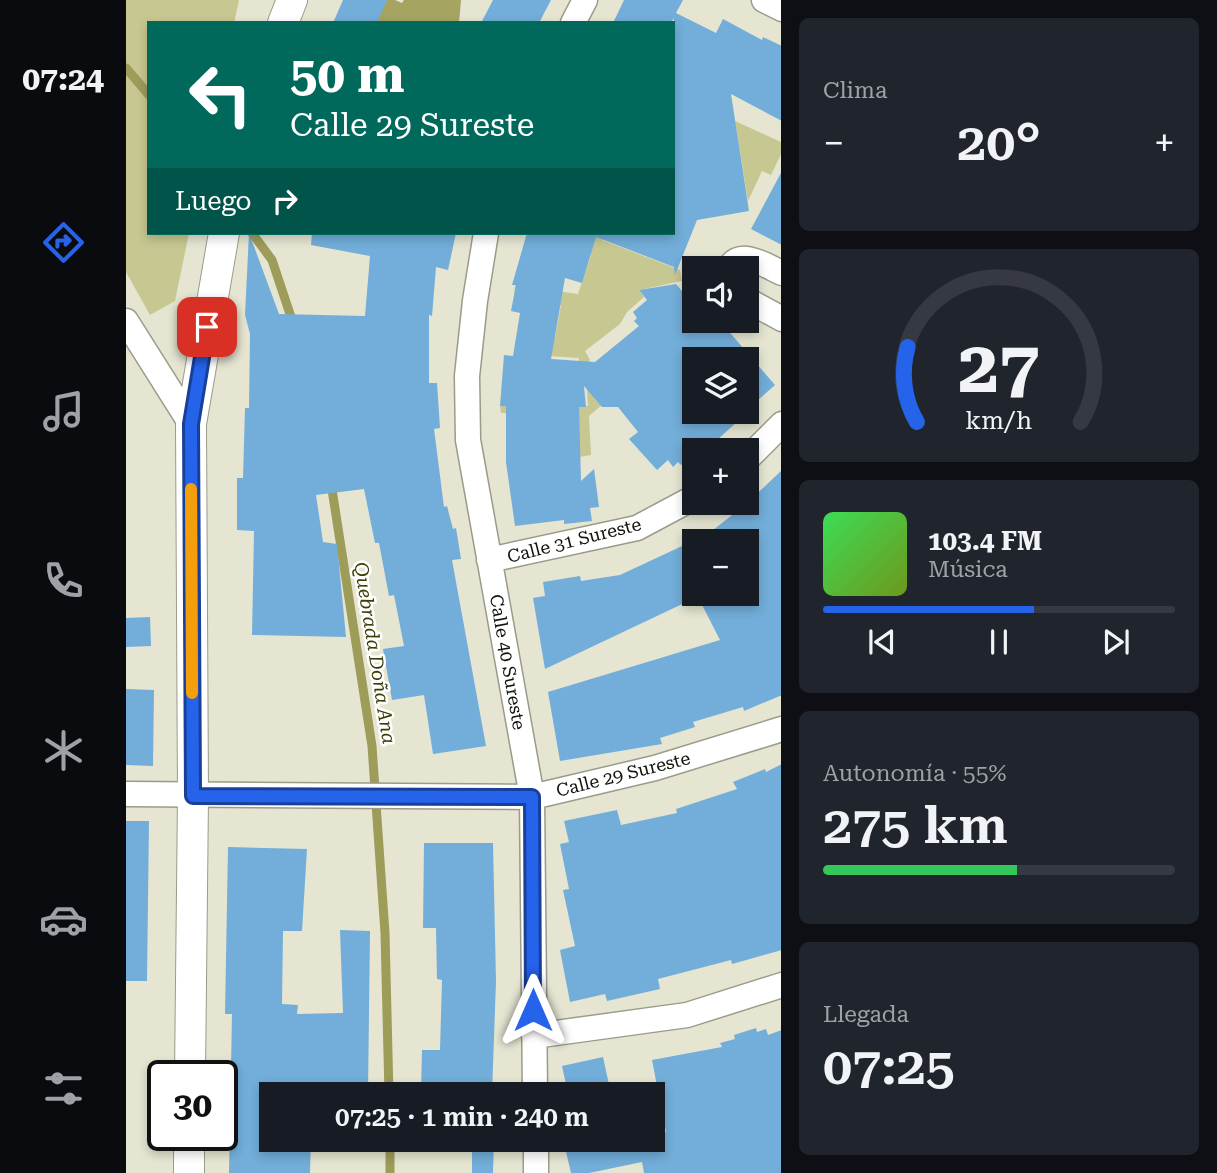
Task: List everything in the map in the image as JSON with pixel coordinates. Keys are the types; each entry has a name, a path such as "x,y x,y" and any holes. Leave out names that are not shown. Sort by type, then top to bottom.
{"street":[{"path":"284,21 292,0"},
{"path":"574,21 585,0"},
{"path":"764,0 781,9"},
{"name":"Calle 40 Sureste","path":"486,235 467,376 468,440 532,797 535,1082"},
{"path":"190,1060 193,796 191,424 222,243"},
{"path":"759,263 781,273"},
{"path":"759,307 781,319"},
{"path":"126,321 191,424"},
{"path":"759,447 781,424"},
{"name":"Calle 31 Sureste","path":"489,560 637,528 682,504"},
{"name":"Calle 29 Sureste","path":"126,794 532,797 655,768 781,729"},
{"path":"534,1036 687,1015 781,985"},
{"path":"188,1173 189,1151"},
{"path":"536,1152 536,1173"}],"green space":[{"path":"126,0 239,0 234,21 147,21 147,235 189,235 175,301 150,315 126,272"},
{"path":"735,121 781,142 781,154 771,175 762,171 748,201"},
{"path":"573,235 603,235 602,240 680,270 682,281 639,290 644,297 627,312 620,324 585,351 590,360 586,368 610,398 589,416 591,455 546,462 577,412 501,413 500,406 588,406 586,376 578,374 579,358 519,354 522,332 555,337 561,305 514,296 515,285 578,294 591,255 569,248"}],"shaded area":[{"path":"378,0 395,0 402,3 404,0 461,0 459,21 377,21"}],"building":[{"path":"343,0 387,0 378,21 334,21"},
{"path":"493,0 551,0 540,21 482,21"},
{"path":"624,0 683,0 676,13 716,33 723,19 762,40 763,37 781,46 781,120 731,94 749,211 697,220 675,275 674,267 596,237 582,283 565,278 551,359 595,362 639,326 634,321 637,318 633,312 647,300 639,290 676,284 682,291 682,333 730,333 742,347 682,347 682,424 735,424 719,438 682,438 682,464 678,462 673,467 668,460 657,470 629,439 638,432 618,407 602,407 584,386 586,407 579,407 581,481 594,469 599,507 590,508 592,521 564,524 564,520 515,526 506,462 506,406 500,406 504,355 513,356 520,313 511,311 516,285 512,285 526,235 675,235 674,18 672,21 614,21"},
{"path":"781,173 781,244 751,229"},
{"path":"249,235 279,314 365,316 370,256 311,245 312,235 456,235 448,270 436,267 432,316 429,315 429,383 437,383 440,428 434,429 444,507 447,506 453,529 456,528 461,559 452,560 486,746 433,754 424,695 392,700 383,649 404,646 394,595 389,596 379,543 375,543 364,489 316,495 323,542 337,544 346,637 252,635 254,531 237,530 237,478 243,478 245,408 249,408 250,334 245,315"},
{"path":"759,366 775,385 759,399"},
{"path":"781,471 781,695 744,711 743,707 693,722 695,727 660,738 662,744 560,761 548,692 720,640 703,606 759,606 759,529 714,529 732,515 759,515 759,492"},
{"path":"682,546 682,604 545,669 533,598 545,596 543,582 580,576 581,581 620,575"},
{"path":"150,617 151,646 126,647 126,618"},
{"path":"126,689 154,690 153,766 126,765"},
{"path":"781,764 781,950 732,964 731,960 658,979 660,989 607,1001 605,994 570,1002 560,950 575,946 563,890 569,889 560,844 569,842 564,821 617,810 621,825 677,813 676,809 737,789 733,782 765,769 766,772"},
{"path":"126,821 149,821 147,981 126,981"},
{"path":"424,843 493,843 496,981 492,1082 421,1082 422,1050 440,1050 442,980 437,979 436,928 423,928"},
{"path":"228,847 307,849 302,931 283,931 282,1004 298,1005 297,1014 343,1013 340,930 370,931 368,1082 259,1082 259,1152 311,1152 310,1173 229,1173 229,1151 238,1151 238,1060 231,1060 232,1014 225,1014"},
{"path":"756,1028 757,1032 766,1029 768,1035 781,1030 781,1173 644,1173 642,1162 589,1173 571,1173 566,1152 665,1152 665,1082 656,1082 652,1060 722,1047 720,1043 735,1039 734,1035"},
{"path":"603,1057 608,1082 565,1082 562,1066"},
{"path":"472,1152 494,1152 493,1173 472,1173"}],"waterway":[{"name":"Quebrada Doña Ana","path":"126,68 147,93"},
{"name":"Quebrada Doña Ana","path":"253,235 272,260 293,323"},
{"name":"Quebrada Doña Ana","path":"331,483 372,746 385,933 389,1082"},
{"name":"Quebrada Doña Ana","path":"390,1152 390,1173"}],"slow traffic":[{"path":"191,489 192,693"}],"route":[{"path":"207,327 191,424 193,796 532,797 533,1010"}]}
